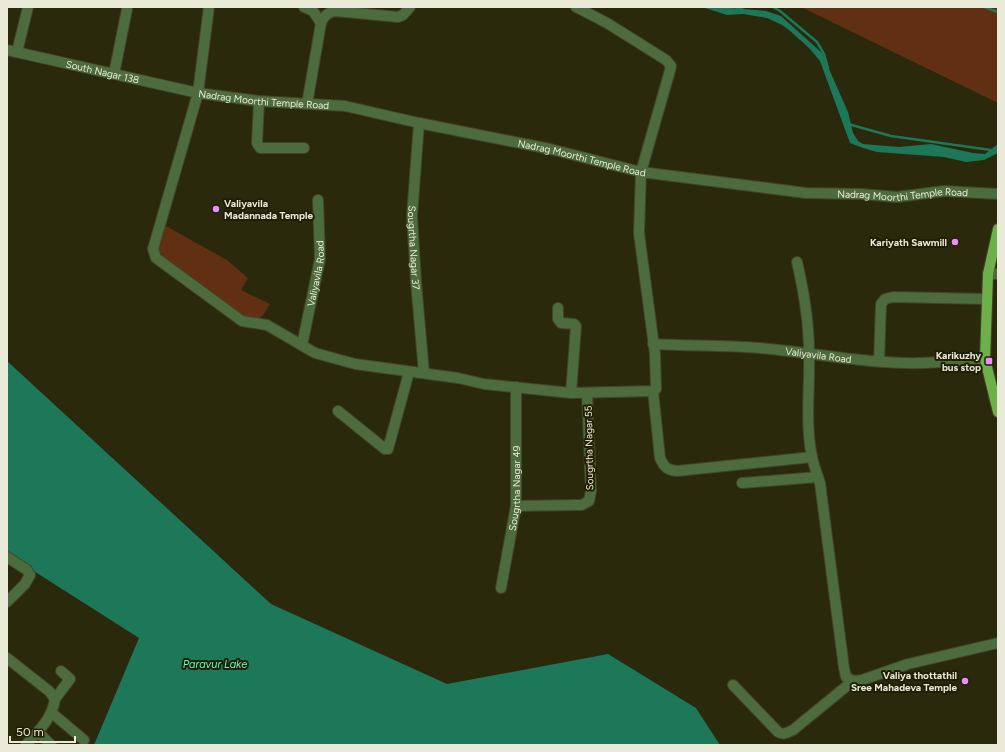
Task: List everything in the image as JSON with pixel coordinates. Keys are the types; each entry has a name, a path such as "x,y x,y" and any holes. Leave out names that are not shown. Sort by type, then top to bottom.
{"main road":[{"path":"998,229 993,274 986,299 985,359 998,412"}],"street":[{"path":"12,51 28,7"},
{"path":"198,93 209,7"},
{"path":"304,7 313,11 320,23"},
{"path":"307,104 320,23 323,17 328,13 335,11 398,17 403,16 410,7"},
{"path":"576,7 607,23 666,60 671,66 670,74 641,172 639,233 656,366 656,389 653,391 660,458 664,467 677,472 812,457"},
{"path":"114,74 127,9"},
{"name":"South Nagar 138","path":"12,51 198,93"},
{"name":"Nadrag Moorthi Temple Road","path":"653,391 571,393 484,384 354,364 315,353 267,326 242,321 156,258 153,249 198,93 259,101 345,106 419,123 550,149 641,172 806,193 861,194 897,197 944,191 998,194"},
{"path":"259,101 256,143 258,146 260,148 304,148"},
{"name":"Sougrtha Nagar 37","path":"419,123 412,216 424,374"},
{"name":"Valiyavila Road","path":"302,345 320,259 318,200"},
{"path":"797,262 804,293 809,353 809,430 812,457 820,483 844,668 846,677 853,681"},
{"path":"879,362 881,304 885,299 986,299"},
{"path":"558,308 558,319 561,323 574,324 576,326 571,393"},
{"name":"Valiyavila Road","path":"653,344 726,346 809,353 879,362 906,363 985,359"},
{"path":"338,411 385,449 388,449 409,372"},
{"name":"Sougrtha Nagar 49","path":"502,588 516,506 516,387"},
{"name":"Sougrtha Nagar 55","path":"516,506 582,505 589,501 591,491 588,393"},
{"path":"742,483 818,477"},
{"path":"7,558 27,570 30,575 25,584 8,598"},
{"path":"733,685 778,732 787,734 853,681 862,680 908,664 998,643"},
{"path":"7,658 49,691 55,699"},
{"path":"26,745 52,713 55,699 70,679 60,671"},
{"path":"52,713 84,740"},
{"path":"38,732 51,745"}],"shaded area":[{"path":"801,7 998,7 998,103"},
{"path":"164,225 227,260 248,278 241,290 270,304 263,315 255,319 246,318 158,253"}],"water":[{"path":"702,7 766,11 781,16 822,53 848,112 853,133 858,141 863,144 899,147 931,144 973,153 985,154 998,144 998,153 984,160 966,162 944,157 877,152 850,143 820,61 809,48 782,25 767,18 743,14 727,15"},
{"name":"Paravur Lake","path":"7,361 271,604 447,684 608,654 696,708 720,745 94,745 139,638 7,554"}],"waterway":[{"path":"737,9 744,7"},
{"path":"773,7 780,11 817,42 824,54 828,68"},
{"path":"984,7 998,12"},
{"path":"848,124 891,136 998,151"}],"place":[{"name":"Valiyavila Madannada Temple","path":"216,209"},
{"name":"Kariyath Sawmill","path":"955,242"},
{"name":"Karikuzhy bus stop","path":"989,361"},
{"name":"Valiya thottathil Sree Mahadeva Temple","path":"965,681"}]}
